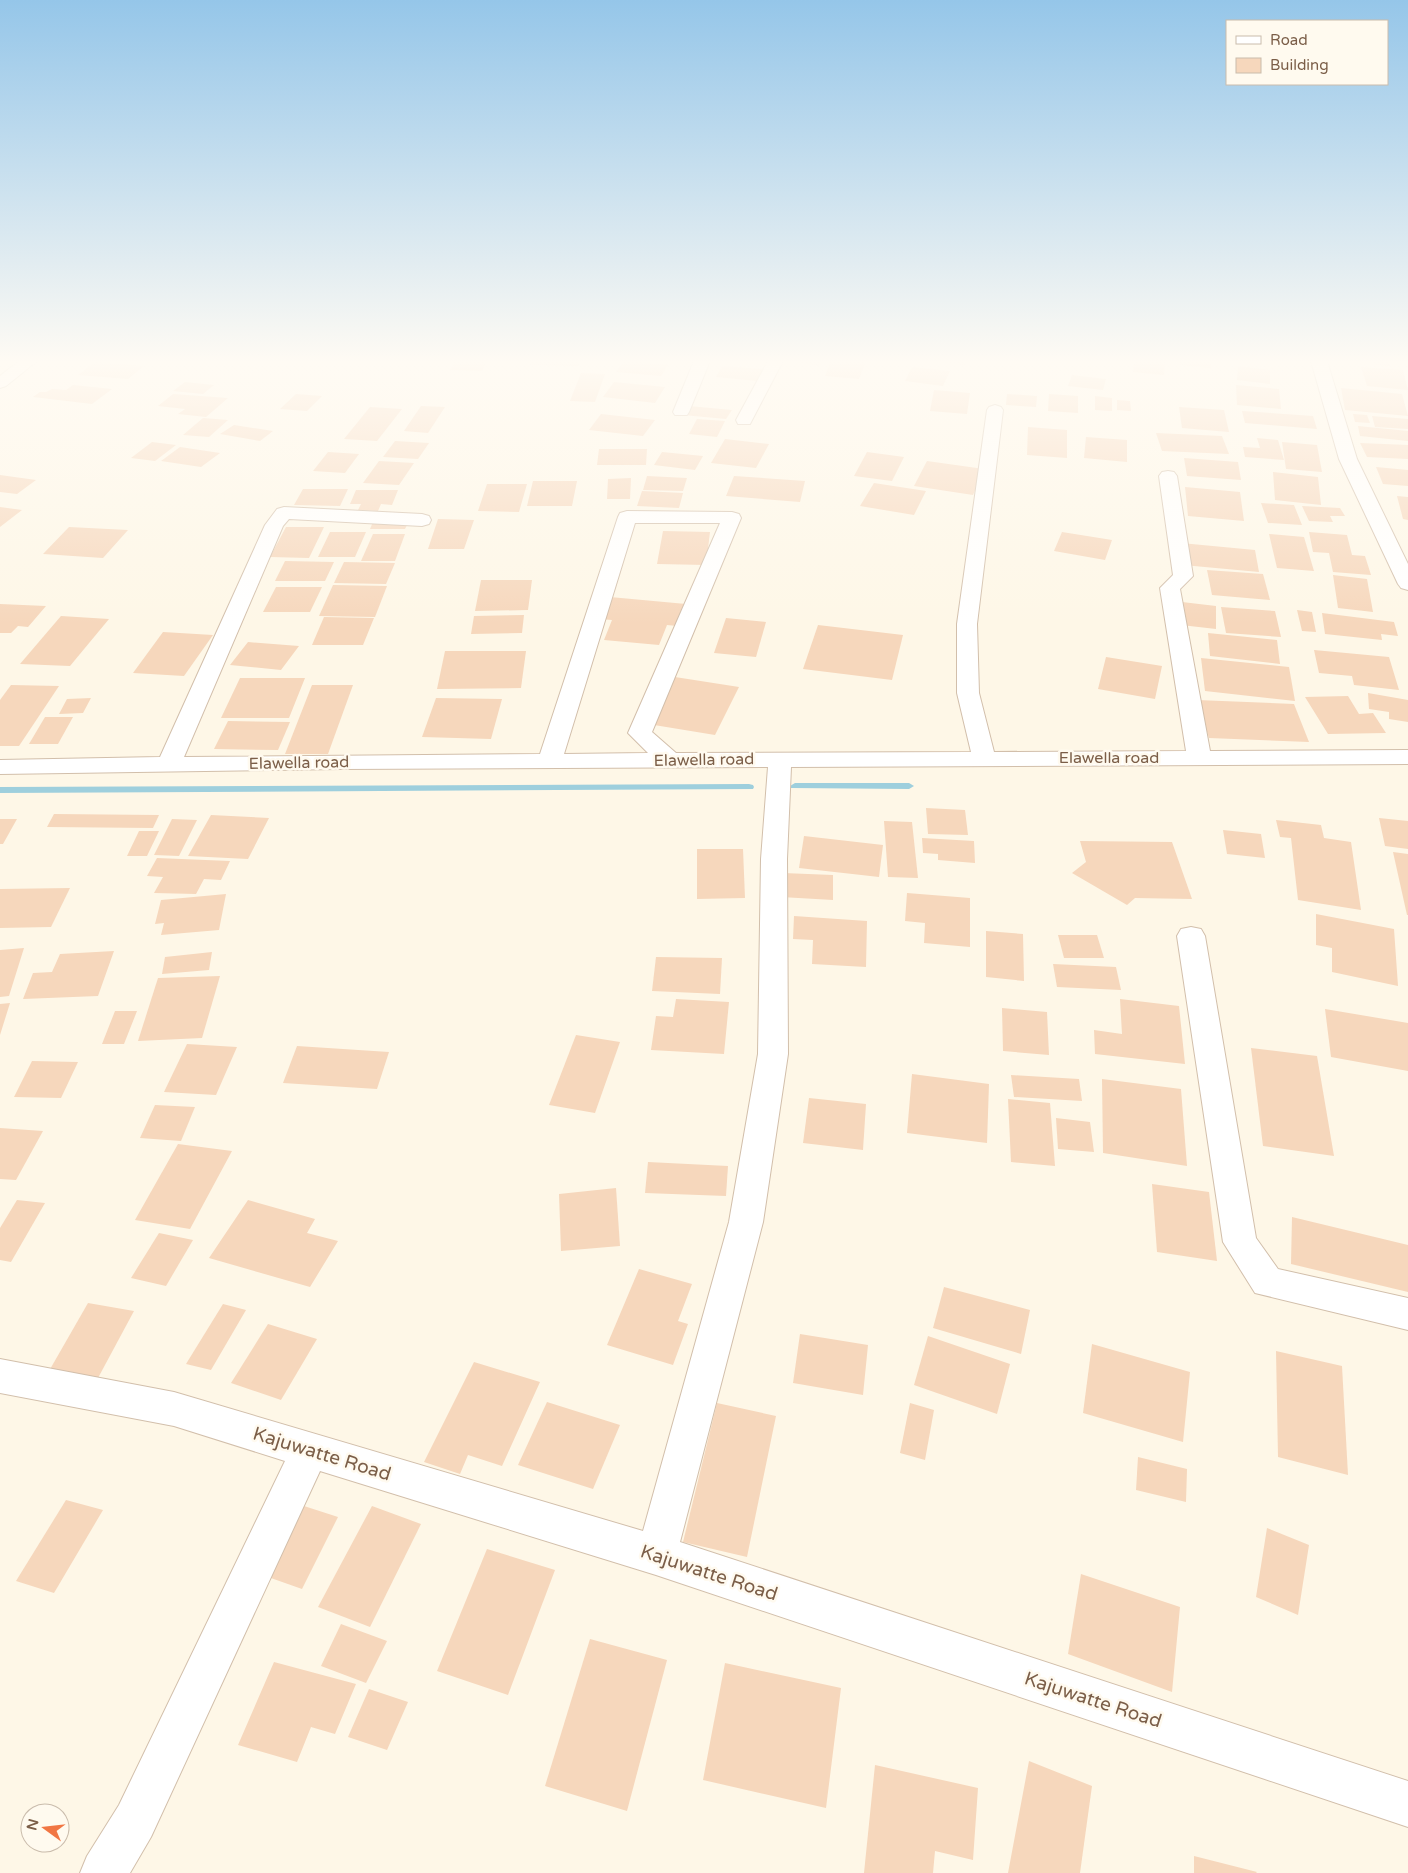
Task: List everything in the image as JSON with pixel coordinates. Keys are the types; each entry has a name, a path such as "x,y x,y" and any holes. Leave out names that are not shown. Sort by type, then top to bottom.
{"street":[{"path":"984,758 968,693 967,624 990,448"},
{"path":"1345,448 1348,459 1408,584"},
{"path":"1168,476 1183,576 1170,588 1199,758"},
{"path":"169,765 274,526 284,513 422,520"},
{"path":"550,762 627,517 732,518 640,733 669,760"},
{"name":"Elawella road","path":"0,767 780,759 1408,757"},
{"path":"656,1555 746,1222 773,1054 774,859 780,759"},
{"path":"1191,936 1240,1242 1266,1282 1408,1314"},
{"name":"Kajuwatte Road","path":"0,1376 174,1409 656,1555 1408,1804"},
{"path":"104,1873 135,1822 310,1450"}],"building":[{"path":"144,448 172,448 155,461 131,458"},
{"path":"178,448 220,453 201,467 161,461"},
{"path":"389,448 425,448 418,459 383,457"},
{"path":"720,448 767,448 756,468 711,463"},
{"path":"1027,448 1067,448 1067,458 1027,455"},
{"path":"1085,448 1127,448 1127,462 1084,458"},
{"path":"1161,448 1227,448 1229,454 1162,451"},
{"path":"1243,448 1281,448 1284,460 1245,457"},
{"path":"1283,448 1318,448 1322,472 1286,469"},
{"path":"1363,448 1408,448 1408,459 1367,457"},
{"path":"599,449 647,449 646,465 597,465"},
{"path":"328,452 359,454 345,473 313,471"},
{"path":"662,452 703,456 695,470 654,465"},
{"path":"867,452 904,457 892,481 854,476"},
{"path":"1184,458 1238,462 1241,480 1187,476"},
{"path":"379,461 414,463 399,485 363,483"},
{"path":"927,461 984,469 973,495 914,486"},
{"path":"1376,467 1408,470 1408,486 1383,484"},
{"path":"1273,472 1318,477 1321,505 1275,500"},
{"path":"0,475 36,480 17,494 0,492"},
{"path":"647,476 687,478 683,491 643,490"},
{"path":"734,476 805,481 800,502 726,496"},
{"path":"631,478 630,499 607,499 608,479"},
{"path":"533,481 577,481 572,506 527,506"},
{"path":"874,483 926,491 914,515 860,506"},
{"path":"487,484 527,484 519,512 478,511"},
{"path":"1185,487 1240,492 1244,521 1188,516"},
{"path":"303,489 348,489 340,506 294,505"},
{"path":"356,490 398,490 392,505 381,504 378,511 358,510 361,504 350,504"},
{"path":"642,491 683,493 679,508 637,506"},
{"path":"1397,496 1408,497 1408,520 1403,519"},
{"path":"1261,503 1294,505 1302,525 1268,523"},
{"path":"1302,506 1340,508 1345,516 1330,516 1333,522 1309,521"},
{"path":"0,507 22,510 0,527"},
{"path":"438,519 474,520 464,549 428,549"},
{"path":"373,522 408,523 405,529 370,529"},
{"path":"69,527 128,530 103,558 43,554"},
{"path":"286,527 324,527 309,558 270,557"},
{"path":"663,531 710,532 706,565 657,564"},
{"path":"330,532 366,532 355,557 318,557"},
{"path":"1062,532 1112,540 1105,560 1054,551"},
{"path":"1309,532 1347,535 1352,555 1365,556 1371,575 1333,572 1329,553 1313,552"},
{"path":"373,534 405,534 395,561 361,561"},
{"path":"1269,534 1304,537 1314,571 1277,568"},
{"path":"1181,543 1255,550 1259,572 1183,565"},
{"path":"285,561 334,562 325,581 275,581"},
{"path":"344,562 395,563 386,584 334,583"},
{"path":"1207,570 1263,574 1270,600 1212,595"},
{"path":"1333,575 1367,579 1373,612 1338,608"},
{"path":"481,580 532,580 528,610 475,611"},
{"path":"333,585 387,586 375,617 319,616"},
{"path":"276,587 322,587 310,612 263,612"},
{"path":"610,597 686,604 677,626 667,625 659,645 604,640 612,620 600,619"},
{"path":"1182,602 1216,606 1216,629 1181,625"},
{"path":"0,604 46,606 28,627 18,626 11,633 0,633"},
{"path":"1221,607 1275,611 1281,637 1226,633"},
{"path":"1297,610 1312,612 1316,632 1302,631"},
{"path":"1322,613 1394,622 1398,636 1381,634 1382,640 1325,634"},
{"path":"524,615 522,633 471,634 474,616"},
{"path":"61,616 109,619 70,666 20,664"},
{"path":"324,617 374,618 363,645 312,645"},
{"path":"726,618 766,622 756,657 714,653"},
{"path":"818,625 903,635 892,680 803,669"},
{"path":"163,632 213,635 184,676 133,673"},
{"path":"1208,633 1277,640 1280,664 1210,656"},
{"path":"248,642 299,646 281,670 230,665"},
{"path":"1314,650 1389,657 1399,690 1354,685 1352,676 1319,673"},
{"path":"445,651 526,651 521,688 437,689"},
{"path":"1106,657 1162,666 1155,699 1098,689"},
{"path":"1201,658 1289,667 1295,701 1205,691"},
{"path":"675,677 739,687 715,735 648,724"},
{"path":"240,678 305,678 289,718 221,718"},
{"path":"11,685 59,686 19,746 0,746 0,700"},
{"path":"312,685 353,685 328,754 285,754"},
{"path":"1368,693 1408,700 1408,722 1389,719 1389,712 1369,709"},
{"path":"1348,696 1359,714 1373,713 1386,733 1328,734 1305,697"},
{"path":"91,698 83,713 59,714 67,699"},
{"path":"436,698 502,699 491,739 422,737"},
{"path":"1197,700 1294,704 1309,742 1209,738"},
{"path":"45,717 73,717 58,744 29,744"},
{"path":"228,721 290,722 278,750 214,749"},
{"path":"926,808 965,810 968,835 928,834"},
{"path":"54,814 159,815 153,828 47,827"},
{"path":"211,815 269,818 248,859 188,856"},
{"path":"1379,818 1408,821 1408,849 1385,846"},
{"path":"0,819 17,819 3,844 0,844"},
{"path":"172,819 197,820 179,856 154,855"},
{"path":"1276,820 1321,825 1324,838 1351,842 1361,910 1298,900 1291,838 1280,837"},
{"path":"884,821 912,822 918,878 888,877"},
{"path":"1223,830 1261,834 1265,858 1227,854"},
{"path":"139,831 159,831 147,856 127,856"},
{"path":"804,836 883,845 879,877 799,868"},
{"path":"922,838 974,841 975,863 938,860 938,854 923,853"},
{"path":"1080,841 1172,842 1192,899 1135,898 1127,905 1072,873 1086,862"},
{"path":"697,849 743,849 745,898 697,899"},
{"path":"1393,852 1408,854 1408,915 1407,915"},
{"path":"157,858 230,861 221,880 204,879 196,894 154,893 163,877 147,876"},
{"path":"783,873 833,875 833,900 781,897"},
{"path":"70,888 51,927 0,928 0,889"},
{"path":"907,893 970,898 970,947 924,943 925,923 905,921"},
{"path":"226,894 219,930 161,935 164,923 155,924 161,900"},
{"path":"1316,914 1394,929 1398,986 1332,972 1332,948 1316,945"},
{"path":"794,916 867,921 866,967 812,964 813,940 793,939"},
{"path":"986,931 1023,934 1024,981 986,977"},
{"path":"1058,935 1097,935 1104,958 1064,958"},
{"path":"24,948 9,996 0,997 0,950"},
{"path":"114,951 98,996 23,999 33,973 52,972 60,954"},
{"path":"212,952 209,970 162,974 165,957"},
{"path":"656,957 722,958 720,994 652,991"},
{"path":"1053,964 1116,967 1121,990 1057,987"},
{"path":"220,976 202,1038 138,1041 158,978"},
{"path":"676,999 729,1002 724,1054 651,1050 656,1016 673,1017"},
{"path":"1120,999 1179,1006 1185,1064 1095,1054 1094,1030 1122,1034"},
{"path":"10,1003 0,1035 0,1004"},
{"path":"1002,1008 1047,1012 1049,1055 1003,1051"},
{"path":"1325,1009 1408,1023 1408,1071 1331,1057"},
{"path":"115,1011 137,1011 124,1044 102,1044"},
{"path":"576,1035 620,1042 595,1113 549,1105"},
{"path":"187,1044 237,1047 216,1095 164,1092"},
{"path":"297,1046 389,1052 377,1089 283,1083"},
{"path":"1251,1048 1317,1056 1334,1156 1263,1146"},
{"path":"32,1061 78,1062 61,1098 14,1097"},
{"path":"912,1074 989,1084 987,1143 907,1133"},
{"path":"1011,1075 1079,1079 1082,1101 1014,1097"},
{"path":"1102,1079 1181,1089 1187,1166 1103,1153"},
{"path":"809,1098 866,1104 863,1150 803,1143"},
{"path":"1008,1099 1050,1103 1055,1166 1011,1162"},
{"path":"155,1105 195,1107 181,1141 140,1138"},
{"path":"1056,1118 1090,1122 1094,1152 1058,1149"},
{"path":"0,1128 43,1131 16,1180 0,1179"},
{"path":"178,1144 232,1151 190,1229 135,1220"},
{"path":"648,1162 728,1166 726,1196 645,1193"},
{"path":"1152,1184 1209,1192 1217,1261 1157,1252"},
{"path":"616,1188 620,1246 561,1251 559,1194"},
{"path":"17,1200 45,1203 11,1262 0,1260 0,1228"},
{"path":"248,1200 315,1219 307,1233 338,1241 310,1287 209,1258"},
{"path":"1292,1217 1408,1245 1408,1292 1291,1264"},
{"path":"159,1233 193,1240 166,1286 131,1278"},
{"path":"639,1269 692,1284 678,1321 688,1324 673,1365 607,1345"},
{"path":"944,1287 1030,1310 1021,1354 933,1328"},
{"path":"88,1303 134,1311 98,1378 49,1371"},
{"path":"223,1304 246,1310 211,1370 186,1364"},
{"path":"268,1324 317,1339 281,1400 231,1383"},
{"path":"800,1334 868,1345 863,1395 793,1383"},
{"path":"928,1336 1010,1364 997,1414 914,1385"},
{"path":"1092,1344 1190,1372 1183,1442 1083,1413"},
{"path":"1276,1351 1342,1366 1348,1475 1278,1457"},
{"path":"474,1362 540,1382 502,1466 468,1455 460,1474 424,1462"},
{"path":"547,1402 620,1425 593,1489 518,1465"},
{"path":"717,1403 776,1416 747,1557 683,1542"},
{"path":"910,1403 934,1410 925,1460 900,1453"},
{"path":"1138,1457 1187,1469 1186,1502 1136,1490"},
{"path":"66,1500 103,1510 54,1593 16,1581"},
{"path":"304,1506 338,1517 302,1589 268,1577"},
{"path":"372,1506 421,1524 370,1627 318,1607"},
{"path":"1267,1528 1309,1545 1298,1615 1256,1597"},
{"path":"487,1549 555,1570 508,1695 437,1671"},
{"path":"1081,1574 1180,1607 1172,1692 1068,1654"},
{"path":"341,1624 387,1641 366,1683 321,1666"},
{"path":"590,1639 667,1660 627,1811 545,1786"},
{"path":"274,1662 356,1684 335,1734 311,1727 297,1762 238,1745"},
{"path":"725,1663 841,1688 826,1808 703,1780"},
{"path":"369,1689 408,1702 387,1750 348,1737"},
{"path":"1029,1761 1092,1786 1080,1873 1008,1873"},
{"path":"875,1765 978,1788 973,1860 935,1851 933,1873 864,1873"},
{"path":"1194,1856 1257,1872 1194,1873"}],"waterway":[{"path":"795,786 909,786"},
{"path":"0,790 749,787"}]}
